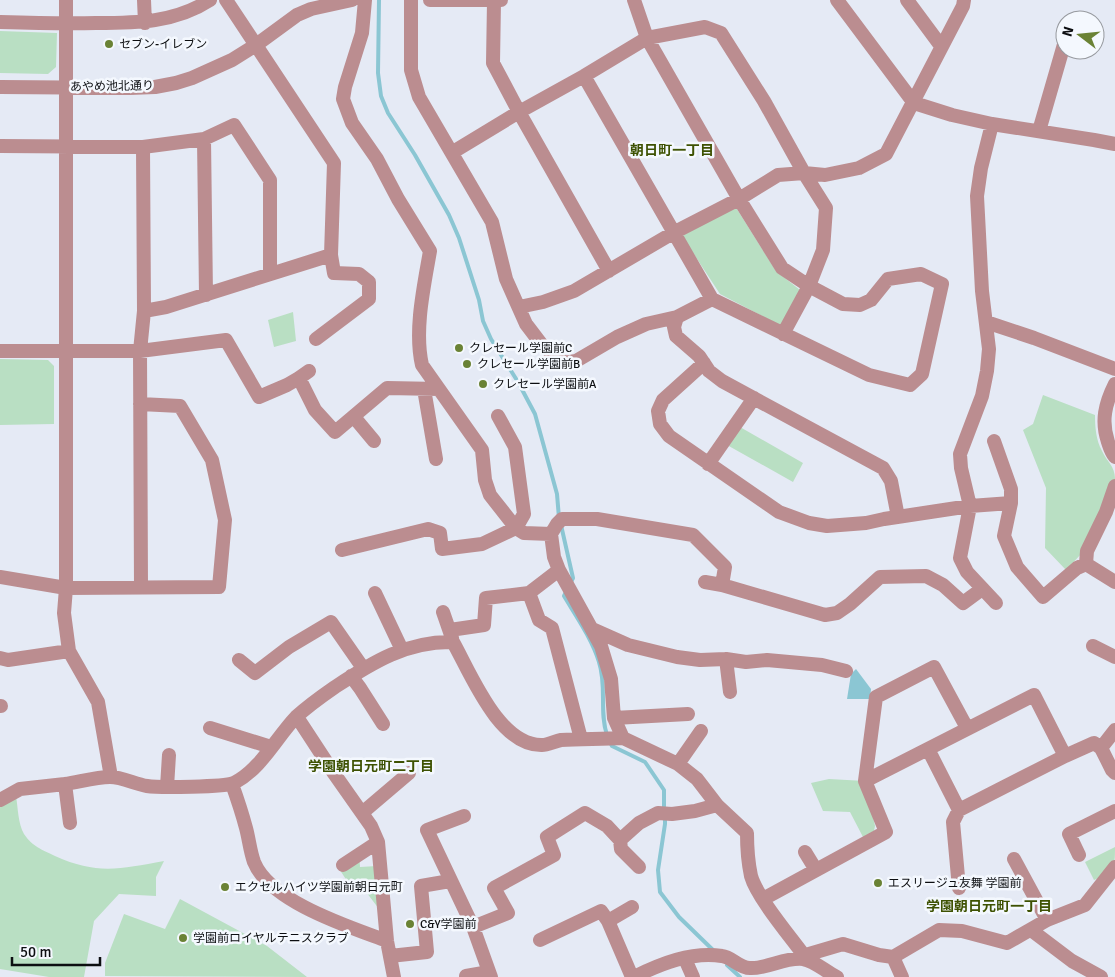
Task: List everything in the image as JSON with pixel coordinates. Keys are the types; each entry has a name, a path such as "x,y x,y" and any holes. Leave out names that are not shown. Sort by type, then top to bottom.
{"street":[{"path":"66,0 66,588 64,613 69,651 98,702 110,777"},
{"path":"144,0 145,23"},
{"path":"0,22 66,24 145,23 172,17 198,8 210,0"},
{"path":"226,0 334,163 331,255 334,273 359,274 369,282 369,299 316,340"},
{"name":"あやめ池北通り","path":"0,87 130,88 176,83 212,69 256,45 297,15 311,9 352,0"},
{"path":"365,0 362,33 343,99 352,123 377,159 430,251 422,295 419,351 422,365 482,450 485,480 490,495 516,528 524,533 551,534"},
{"path":"411,0 411,70 419,97 492,222 506,279 526,324 542,345 564,363 576,361 616,337 646,324 677,317 712,299"},
{"path":"430,0 501,0"},
{"path":"584,76 712,299 869,375 910,385 922,374 942,284 922,274 888,279 871,300 860,305 843,304 808,286 782,268 739,199 647,38 634,0"},
{"path":"837,0 914,103 952,115 992,124 1115,144"},
{"path":"907,0 941,46"},
{"path":"519,307 543,302 574,291 673,233 739,199 778,174 804,173 825,175 859,168 886,154 914,103 941,46 963,6 964,0"},
{"path":"494,1 493,63 518,112 609,271"},
{"path":"452,152 647,38 705,27 721,33 764,101 826,208 823,250 808,286 783,334"},
{"path":"1039,131 1059,60"},
{"path":"992,124 981,168 978,196 982,291 989,349 982,396 960,454 961,468 970,506 969,520 960,558 967,572 996,603"},
{"path":"0,146 143,146 204,139 234,125 270,180 270,274"},
{"path":"204,139 206,294"},
{"path":"141,587 140,351 144,311 143,146"},
{"path":"144,311 166,307 331,255"},
{"path":"677,317 674,327 676,336 699,356 709,371 722,381 883,468 890,481 898,517"},
{"path":"986,322 1115,369"},
{"path":"0,351 140,351 226,340 259,397 288,385 304,375 315,410 335,432 387,388 439,389"},
{"path":"704,363 663,400 658,411 660,424 669,436 779,512 809,523 828,526 866,523 970,506 1011,503"},
{"path":"1115,384 1107,399 1103,420 1106,435 1115,457"},
{"path":"424,388 436,459"},
{"path":"708,464 754,398"},
{"path":"0,577 66,588 219,587 225,520 212,460 180,406 140,404"},
{"path":"342,550 428,529 440,533 442,549 482,544 516,528 524,514 515,447 498,416"},
{"path":"354,417 374,441"},
{"path":"994,441 1011,489 1011,503 1004,536 1017,567 1043,597 1077,568 1086,564"},
{"path":"1086,564 1087,552 1111,513 1115,486"},
{"path":"622,738 614,718 611,679 601,646 573,597 554,557 551,534 557,524 562,519 597,520 693,534 725,567 722,585"},
{"path":"1086,564 1115,582"},
{"path":"0,800 20,789 110,777 148,786 167,788 232,784 251,770 297,717 363,668 402,650 484,625 486,598 530,593 559,570"},
{"path":"705,582 722,585 824,615 837,613 880,577 926,576 943,585 963,603 982,589"},
{"path":"376,593 402,650"},
{"path":"530,593 539,620 552,628 581,739"},
{"path":"443,612 452,636 494,717 508,731 526,741 543,745 558,740 622,738 678,764 696,779 717,805 747,833 751,877 763,899 803,954 803,959"},
{"path":"239,660 255,673 289,647 331,622 363,668"},
{"path":"592,629 628,645 650,652 700,660 726,659 746,662 768,660 822,665 846,671"},
{"path":"1093,646 1115,657"},
{"path":"0,658 8,660 69,651"},
{"path":"726,659 730,692"},
{"path":"763,899 886,832 865,781 876,697 934,666 967,728"},
{"path":"351,676 383,724"},
{"path":"865,781 1034,695 1065,756"},
{"path":"614,718 688,714"},
{"path":"297,717 372,826 378,842 387,941 394,977"},
{"path":"210,728 271,747"},
{"path":"1101,748 1115,730"},
{"path":"678,764 701,731"},
{"path":"959,888 953,822 959,810 1094,743 1101,748 1115,773"},
{"path":"928,749 959,810"},
{"path":"167,788 169,755"},
{"path":"362,813 408,773"},
{"path":"65,784 70,823"},
{"path":"232,784 242,812 254,862 265,879 284,894 321,916 387,941"},
{"path":"620,840 639,823 665,814 695,811 717,805"},
{"path":"1079,855 1069,834 1115,811"},
{"path":"473,926 508,913 494,888 554,856 547,837 585,813 607,826 620,840 621,849 639,867"},
{"path":"464,816 427,830 438,849 450,881 473,926 490,974 466,976"},
{"path":"343,865 378,842"},
{"path":"805,852 816,870"},
{"path":"1014,859 1048,920"},
{"path":"540,940 601,911 608,921 633,977 661,964 685,959 718,955 740,966 749,968 781,961 803,959 809,954 843,944 879,955 893,957 939,930 962,930 1007,943 1048,920 1085,906 1115,867"},
{"path":"390,956 427,952 421,886 450,881"},
{"path":"608,921 632,907"},
{"path":"1031,930 1072,961 1101,977"},
{"path":"893,957 902,977"},
{"path":"685,959 693,977"},
{"path":"803,959 833,976"}],"green space":[{"path":"0,31 57,33 56,67 48,74 0,73"},
{"path":"735,206 776,271 800,290 781,326 720,294 682,236"},
{"path":"293,312 296,341 274,347 268,320"},
{"path":"0,359 48,360 54,366 54,424 0,425"},
{"path":"1043,395 1095,415 1098,442 1115,475 1115,479 1083,552 1066,570 1045,548 1046,488 1023,430 1033,424"},
{"path":"740,427 803,463 793,482 727,445"},
{"path":"829,779 865,781 875,826 874,831 863,837 850,812 823,811 811,783"},
{"path":"16,796 19,821 24,834 34,845 55,856 84,866 109,869 164,861 156,877 156,896 119,894 94,921 84,977 49,977 0,969 0,804"},
{"path":"1115,847 1115,860 1112,869 1106,875 1094,880 1085,862"},
{"path":"359,851 360,867 377,866 379,909 357,880 347,881 336,864"},
{"name":"学園前ロイヤルテニスクラブ","path":"180,899 267,946 307,977 105,976 105,963 124,914 165,929"}],"water":[{"path":"856,669 871,689 870,699 847,699 851,674"}],"waterway":[{"path":"379,0 378,73 381,96 388,113 415,155 449,215 459,238 479,300 483,321 491,339 518,382 535,414 557,494 559,518"},
{"path":"561,525 573,578 570,584"},
{"path":"567,590 564,596 588,636 599,662 607,735"},
{"path":"610,742 612,746 645,762 664,790 664,810"},
{"path":"665,817 658,870 660,892 679,917 714,951"},
{"path":"727,965 740,977"}],"place":[{"name":"セブン-イレブン","path":"109,44"},
{"name":"クレセール学園前C","path":"459,348"},
{"name":"クレセール学園前B","path":"467,364"},
{"name":"クレセール学園前A","path":"483,384"},
{"name":"エスリージュ友舞 学園前","path":"878,883"},
{"name":"エクセルハイツ学園前朝日元町","path":"225,887"},
{"name":"C&Y学園前","path":"410,924"},
{"name":"学園前ロイヤルテニスクラブ","path":"183,938"}],"district":[{"name":"朝日町一丁目","path":"672,150"},
{"name":"学園朝日元町二丁目","path":"371,766"},
{"name":"学園朝日元町一丁目","path":"989,906"}]}
